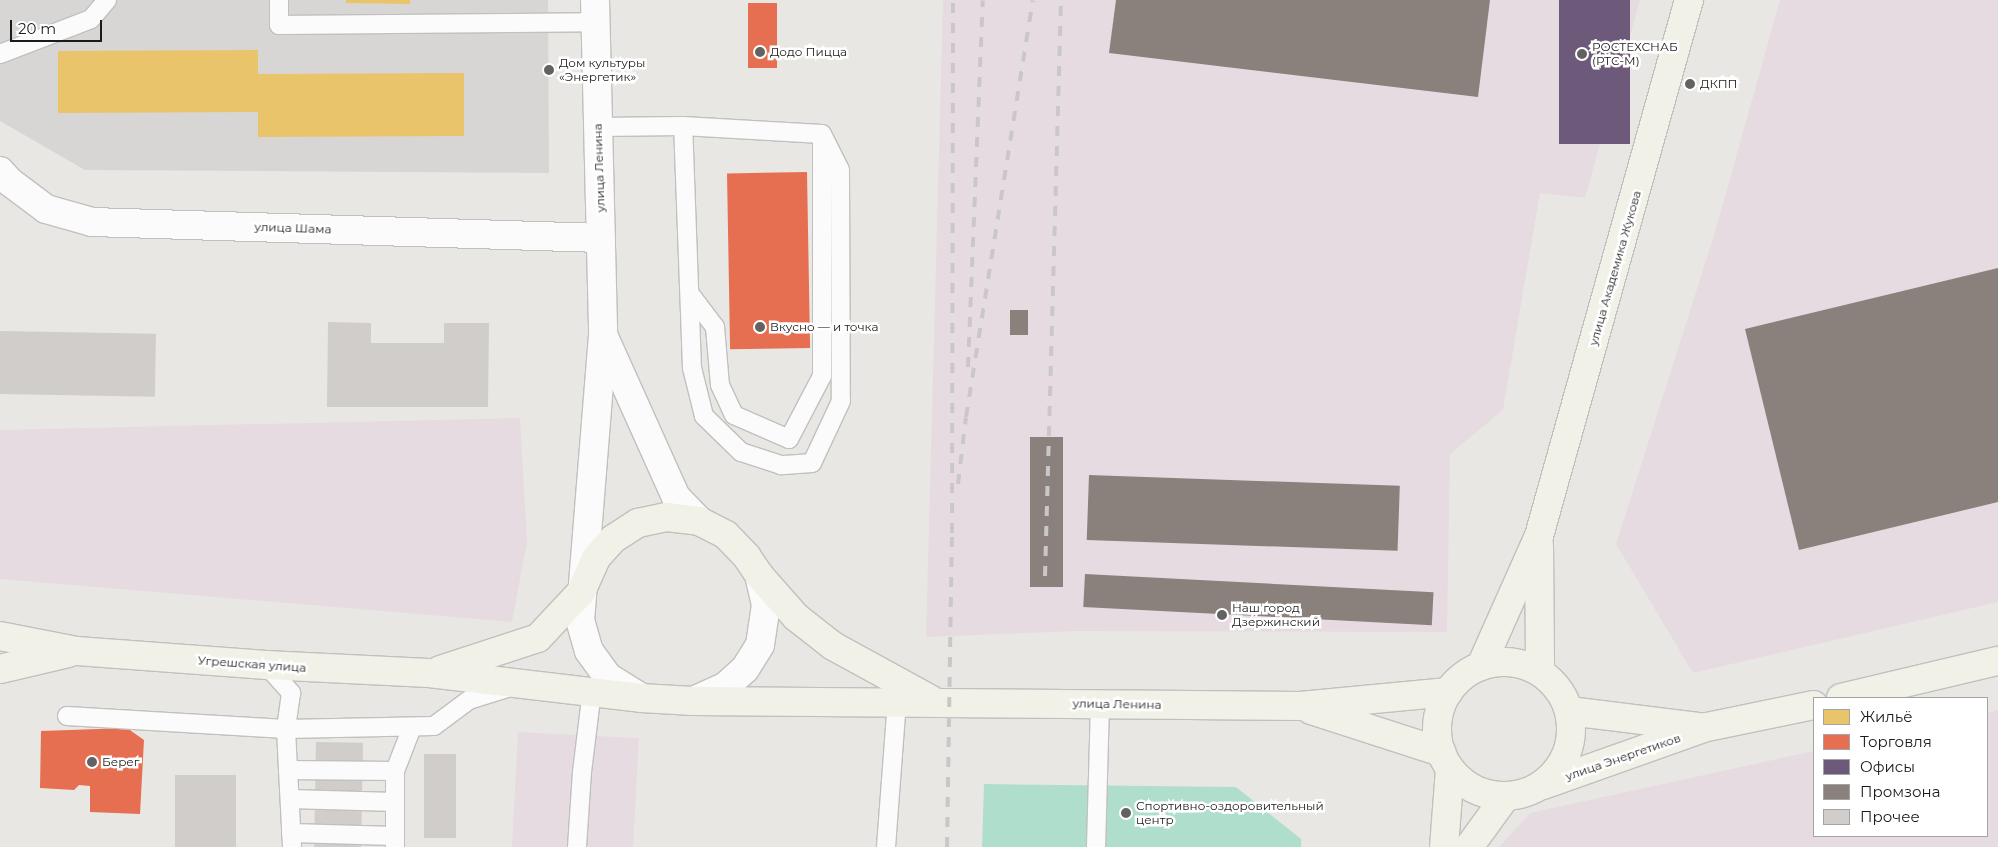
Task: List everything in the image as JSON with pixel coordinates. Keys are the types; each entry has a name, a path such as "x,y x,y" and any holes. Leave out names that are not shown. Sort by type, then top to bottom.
{"main road":[{"name":"улица Академика Жукова","path":"1481,666 1540,536 1689,0"},
{"name":"улица Ленина","path":"581,592 596,558 613,539 638,523 667,517 699,521 726,535 747,556 759,576 796,617 833,646 934,702"},
{"name":"улица Академика Жукова","path":"1540,536 1540,672"},
{"name":"Угрешская улица","path":"429,673 538,638 581,592"},
{"name":"Угрешская улица","path":"0,636 76,651 266,665 429,673 641,698"},
{"name":"Угрешская улица","path":"0,669 76,651"},
{"path":"1846,697 1998,661"},
{"path":"1444,847 1446,761 1438,725 1439,711 1448,692 1463,677 1481,666 1501,662 1521,664 1540,672 1562,696 1569,711 1571,728 1569,745 1563,761 1553,775 1540,786 1523,793 1506,796 1490,795 1475,789 1446,761"},
{"name":"улица Ленина","path":"641,698 693,701 1300,706 1448,692"},
{"name":"улица Энергетиков","path":"1540,786 1707,727 1813,705"},
{"name":"улица Ленина","path":"1300,706 1446,761"},
{"name":"улица Энергетиков","path":"1569,711 1707,727"},
{"path":"1469,847 1506,796"}],"street":[{"name":"улица Ленина","path":"596,11 604,335 580,620 589,651 608,677 641,698"},
{"name":"улица Шама","path":"0,171 10,182 46,209 92,222 601,238"},
{"name":"улица Ленина","path":"604,335 676,497 699,521"},
{"name":"улица Ленина","path":"693,701 726,686 745,669 760,645 766,606 759,576"}],"lane":[{"path":"0,54 91,18 108,0"},
{"path":"279,0 279,25 596,11"},
{"path":"598,127 683,126 822,134"},
{"path":"683,126 692,368 704,416 741,452 781,465 812,463 841,401 840,170 822,134"},
{"path":"690,294 715,327 720,385 734,415 789,439 822,376 822,134"},
{"path":"266,665 291,693 286,728 291,840 395,841 395,771 412,726"},
{"path":"67,716 286,728 434,726 469,700 524,683"},
{"path":"577,847 582,772 592,691"},
{"path":"886,847 897,702"},
{"path":"1096,847 1100,704"},
{"path":"288,770 395,771"},
{"path":"290,799 395,802"}],"shaded area":[{"path":"0,0 548,0 549,173 85,170 0,121"},
{"path":"943,0 1640,0 1585,198 1540,193 1503,410 1450,454 1447,632 1076,631 926,637"},
{"path":"1780,0 1998,0 1998,602 1693,673 1616,544 1715,232"},
{"path":"520,418 527,542 512,622 0,579 0,430"},
{"path":"1998,710 1998,847 1499,847 1530,813 1813,751 1813,837 1988,837 1988,713"},
{"path":"518,732 639,738 633,847 512,847"}],"green space":[{"name":"Спортивно-оздоровительный центр","path":"984,784 1236,787 1301,839 1301,847 982,847"}],"building: Жильё":[{"path":"346,0 410,0 410,4 346,3"},
{"path":"258,50 258,74 464,73 464,136 258,137 258,112 58,113 58,51"}],"building: Торговля":[{"path":"748,3 777,3 777,68 748,68"},
{"path":"807,172 810,348 730,349 727,173"},
{"name":"Берег","path":"127,728 144,740 140,814 90,812 90,786 79,785 74,790 40,788 41,731"}],"building: Офисы":[{"path":"1559,0 1630,0 1630,144 1559,144"}],"building: Промзона":[{"path":"1116,0 1490,0 1478,97 1109,53"},
{"path":"1998,268 1998,502 1799,550 1745,329"},
{"path":"1010,310 1028,310 1028,335 1010,335"},
{"path":"1030,437 1063,437 1063,587 1030,587"},
{"path":"1089,475 1400,486 1398,551 1087,540"},
{"path":"1085,574 1434,592 1432,625 1083,607"}],"building: Прочее":[{"path":"328,322 371,323 371,343 444,343 444,323 489,323 488,407 327,407"},
{"path":"0,331 156,334 155,397 0,394"},
{"path":"316,742 363,743 361,847 314,847"},
{"path":"424,754 456,754 456,838 424,838"},
{"path":"175,775 236,775 236,847 175,847"}],"railway":[{"path":"947,847 952,533 953,0"},
{"path":"968,367 983,0"},
{"path":"958,484 966,417 1033,0"},
{"path":"1045,576 1061,0"}],"place":[{"name":"Додо Пицца","path":"760,52"},
{"name":"РОСТЕХСНАБ (РТС-М)","path":"1582,54"},
{"name":"Дом культуры «Энергетик»","path":"549,70"},
{"name":"ДКПП","path":"1690,84"},
{"name":"Вкусно — и точка","path":"760,327"},
{"name":"Наш город Дзержинский","path":"1222,615"},
{"name":"Берег","path":"92,762"},
{"name":"Спортивно-оздоровительный центр","path":"1126,813"}]}
